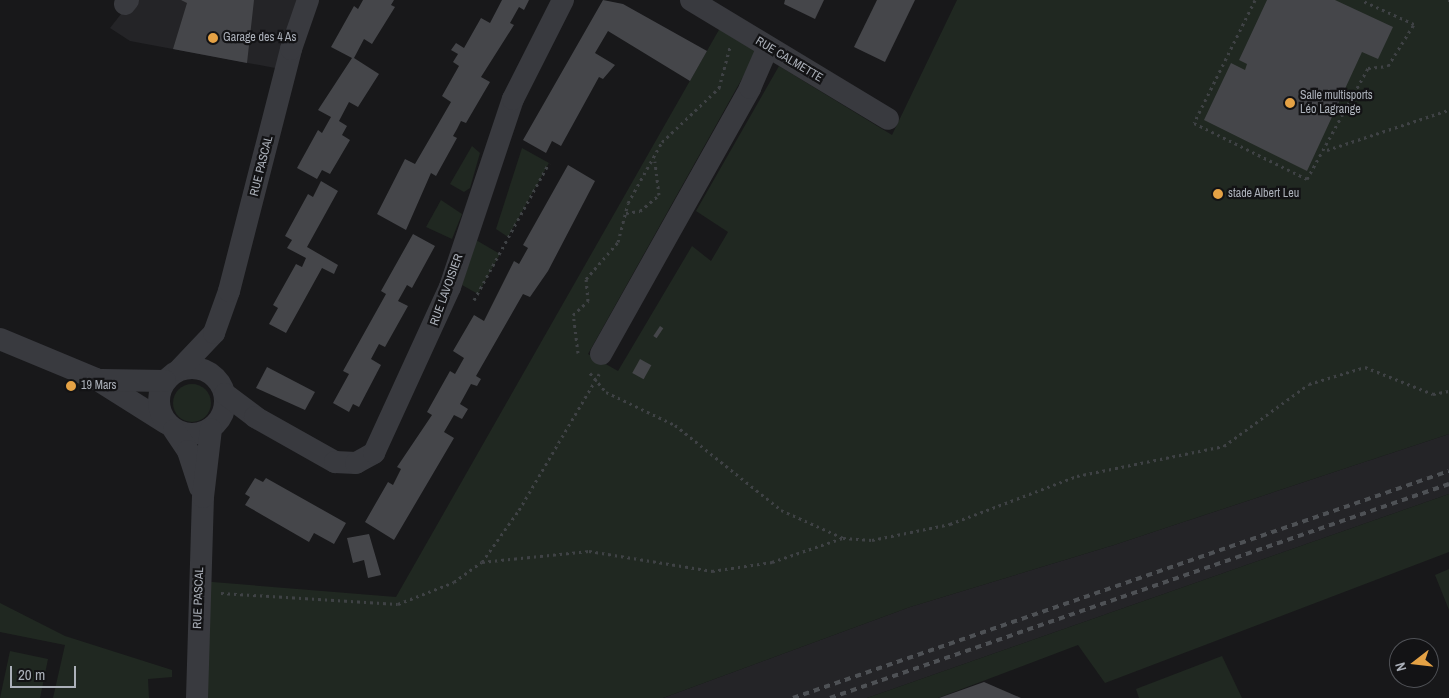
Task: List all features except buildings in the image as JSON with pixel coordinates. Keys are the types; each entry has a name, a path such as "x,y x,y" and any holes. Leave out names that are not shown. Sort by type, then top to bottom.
{"street":[{"name":"RUE PASCAL","path":"223,390 214,333 308,0"},
{"name":"RUE LAVOISIER","path":"223,390 255,417 340,463 363,461 378,447 450,287 513,99 563,0"},
{"name":"RUE CALMETTE","path":"690,0 767,49 888,119"},
{"path":"589,358 750,88 767,49"},
{"name":"RUE PASCAL","path":"172,376 214,333"},
{"path":"0,339 96,379 170,427 193,435 216,424 255,417"},
{"path":"96,379 172,376 203,370 223,390 216,424"},
{"path":"170,427 158,402 172,376"},
{"name":"RUE PASCAL","path":"197,698 203,497 216,424"},
{"name":"RUE PASCAL","path":"170,427 188,451 203,497"}],"path":[{"path":"1254,0 1194,123 1307,179 1327,150 1368,68 1388,66 1414,24 1361,0"},
{"path":"742,32 729,48 719,88 677,125 626,213 618,242 586,279 588,301 574,315 575,348 589,358 595,382 630,406 674,425 781,510 843,538 872,540 950,524 1077,476 1224,446 1309,384 1365,367 1433,394 1449,391"},
{"path":"1327,150 1449,110"},
{"path":"626,213 640,211 659,195 655,160"},
{"path":"474,300 549,162"},
{"path":"212,592 398,604 433,594 482,562 519,510 595,382"},
{"path":"482,562 590,551 712,571 772,562 843,538"}],"shaded area":[{"path":"132,0 308,0 286,70 130,41 110,28"},
{"path":"957,0 1449,0 1449,434 1114,545 910,607 663,698 197,698 200,581 396,597 720,28 758,50 588,354 618,371 692,246 711,261 728,232 696,211 779,66 892,135"},
{"path":"472,146 480,153 470,188 464,192 450,184"},
{"path":"522,148 549,163 508,237 496,229"},
{"path":"441,200 462,214 452,239 426,227"},
{"path":"476,240 500,254 478,294 462,285"},
{"path":"192,384 206,389 211,403 206,417 192,422 178,417 173,403 178,389"},
{"path":"1449,434 1449,494 867,698 663,698 910,607 1114,545"},
{"path":"1449,494 1449,552 1105,683 1078,645 938,698 867,698"},
{"path":"1449,569 1449,610 1435,575"},
{"path":"0,603 65,636 172,670 172,677 148,679 149,698 53,698 65,645 0,632"},
{"path":"10,651 48,659 40,698 0,698"},
{"path":"1222,656 1242,698 1139,698 1136,689"}],"railway":[{"path":"793,698 1449,471"},
{"path":"830,698 1449,484"}],"place":[{"name":"Garage des 4 As","path":"213,38"},
{"name":"Salle multisports Léo Lagrange","path":"1290,103"},
{"name":"stade Albert Leu","path":"1218,194"},
{"name":"19 Mars","path":"71,386"}]}
